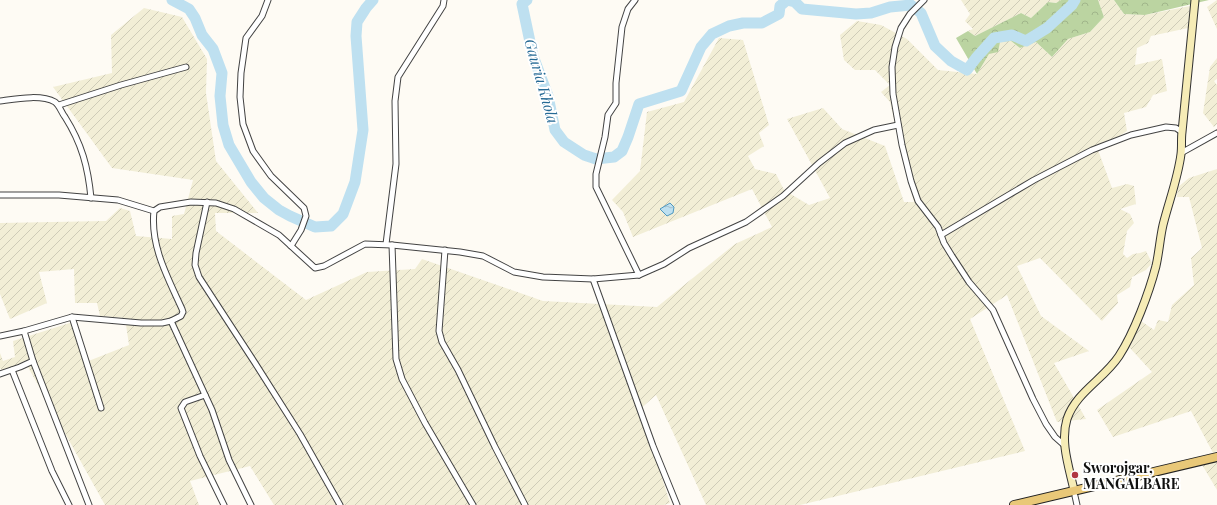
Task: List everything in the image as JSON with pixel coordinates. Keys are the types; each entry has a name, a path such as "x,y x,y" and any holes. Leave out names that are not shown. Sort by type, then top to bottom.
{"main road":[{"path":"1036,505 1074,493 1217,457"},
{"path":"1014,505 1217,461"}],"street":[{"path":"268,0 262,16 246,38 241,72 240,97 243,124 253,151 271,176 304,208 306,216 301,230 291,246"},
{"path":"444,0 443,6 398,76 395,101 396,164 389,244 396,359 402,379 425,423 473,505"},
{"path":"636,0 628,9 622,28 616,83 616,103 608,115 605,137 596,174 596,187 639,275"},
{"path":"924,0 910,14 901,28 895,47 892,67 893,94 898,126 906,162 918,201 932,218 944,243 968,282 993,310 1033,399 1046,424 1064,445"},
{"path":"1077,505 1064,445 1065,427 1073,406 1083,393 1105,374 1119,356 1147,297 1181,154 1195,0"},
{"path":"59,105 121,85 186,67"},
{"path":"0,101 39,98 46,99 59,105 80,143 85,160 91,198"},
{"path":"154,211 160,207 192,202 216,203 234,209 279,235 315,268 324,266 366,244 389,244 483,256 514,272 543,277 593,279 639,275 664,264 689,248 746,222 783,196 819,163 845,143 874,130 898,126"},
{"path":"941,235 1034,180 1106,144 1142,132 1166,127 1176,128 1182,132"},
{"path":"1181,154 1217,133"},
{"path":"0,195 59,195 118,200 154,211"},
{"path":"207,202 196,253 195,265 200,277 300,434 340,505"},
{"path":"0,336 24,331 72,317 140,323 162,323 171,321 181,316 183,312 158,253 154,235 154,211"},
{"path":"445,250 439,331 442,342 458,370 525,505"},
{"path":"593,279 653,446 677,505"},
{"path":"72,317 101,408"},
{"path":"171,321 206,395 229,460 251,505"},
{"path":"24,331 33,361 89,505"},
{"path":"0,374 33,361"},
{"path":"12,370 52,471 68,505"},
{"path":"206,395 185,402 181,408 200,456 224,505"}],"shaded area":[{"path":"961,0 1061,0 1056,3 1048,2 1031,18 1021,13 975,36 968,31 973,29 965,21 970,14"},
{"path":"1098,0 1114,0 1124,14 1145,15 1190,6 1188,28 1151,36 1148,43 1137,48 1135,65 1162,59 1167,91 1153,95 1146,107 1124,113 1127,131 1098,150 1112,188 1127,184 1134,186 1136,204 1120,209 1130,214 1134,223 1127,231 1123,254 1127,258 1133,254 1146,251 1152,263 1146,270 1132,277 1130,287 1117,295 1118,303 1102,321 1040,258 1017,266 1041,316 1089,351 1054,363 1086,419 1057,422 1007,295 970,319 1025,451 800,505 706,505 656,395 640,409 670,503 664,505 274,505 250,466 190,481 199,505 105,505 28,367 2,371 0,368 0,353 3,361 15,357 13,341 76,321 86,362 129,345 125,318 100,316 97,303 75,303 74,269 39,272 47,303 10,319 0,294 0,223 106,221 120,208 130,211 136,236 172,239 172,216 184,214 193,180 112,168 53,87 112,73 111,35 144,8 182,17 207,59 206,93 216,161 258,213 215,213 216,231 306,300 367,272 415,269 422,259 543,301 657,307 735,244 772,227 752,189 633,237 623,212 612,200 640,171 647,112 684,102 719,38 743,40 769,125 759,133 764,146 748,156 755,169 776,174 784,190 809,205 830,198 787,119 823,108 842,129 885,146 904,202 914,202 890,102 881,92 890,85 875,70 855,70 844,60 840,35 857,21 881,25 907,39 938,70 977,74 989,54 999,42 1011,41 1020,48 1036,42 1052,57 1068,39 1090,32 1104,17"},
{"path":"1217,0 1217,29 1207,7"},
{"path":"1217,58 1217,79 1214,81 1217,85 1217,124 1214,127 1203,113 1210,67"},
{"path":"1217,169 1217,451 1213,453 1191,411 1113,437 1097,410 1152,372 1129,347 1141,321 1154,330 1158,320 1168,322 1172,305 1194,285 1191,258 1202,248 1189,197 1177,197 1178,187 1189,178"},
{"path":"1217,459 1217,490 1201,463"}],"green space":[{"path":"1061,0 1098,0 1104,17 1090,32 1068,39 1052,57 1036,42 1020,48 1011,41 1000,42 998,52 989,54 977,74 956,38 968,31 975,36 1021,13 1031,18 1048,2 1056,3"},
{"path":"1114,0 1209,0 1145,15 1124,14"}],"water":[{"path":"670,203 674,207 673,213 667,216 660,209"}],"waterway":[{"name":"Gauria Khola","path":"172,0 189,9 195,18 202,35 213,49 222,73 220,96 223,125 229,145 251,182 264,198 279,210 315,227 331,226 343,214 355,182 363,130 356,36 357,22 373,0"},
{"name":"Gauria Khola","path":"527,0 522,4 533,56 548,96 555,130 564,142 584,155 596,159 614,157 622,151 639,104 681,91 701,47 712,34 729,26 743,23 762,23 779,14 780,6 787,0 795,2 802,9 856,14 871,13 890,7 911,5 921,13 935,46 951,61 967,70 994,38 1012,35 1026,41 1047,28 1072,5 1075,0"}],"place":[{"name":"Sworojgar, MANGALBARE","path":"1075,475"}]}
